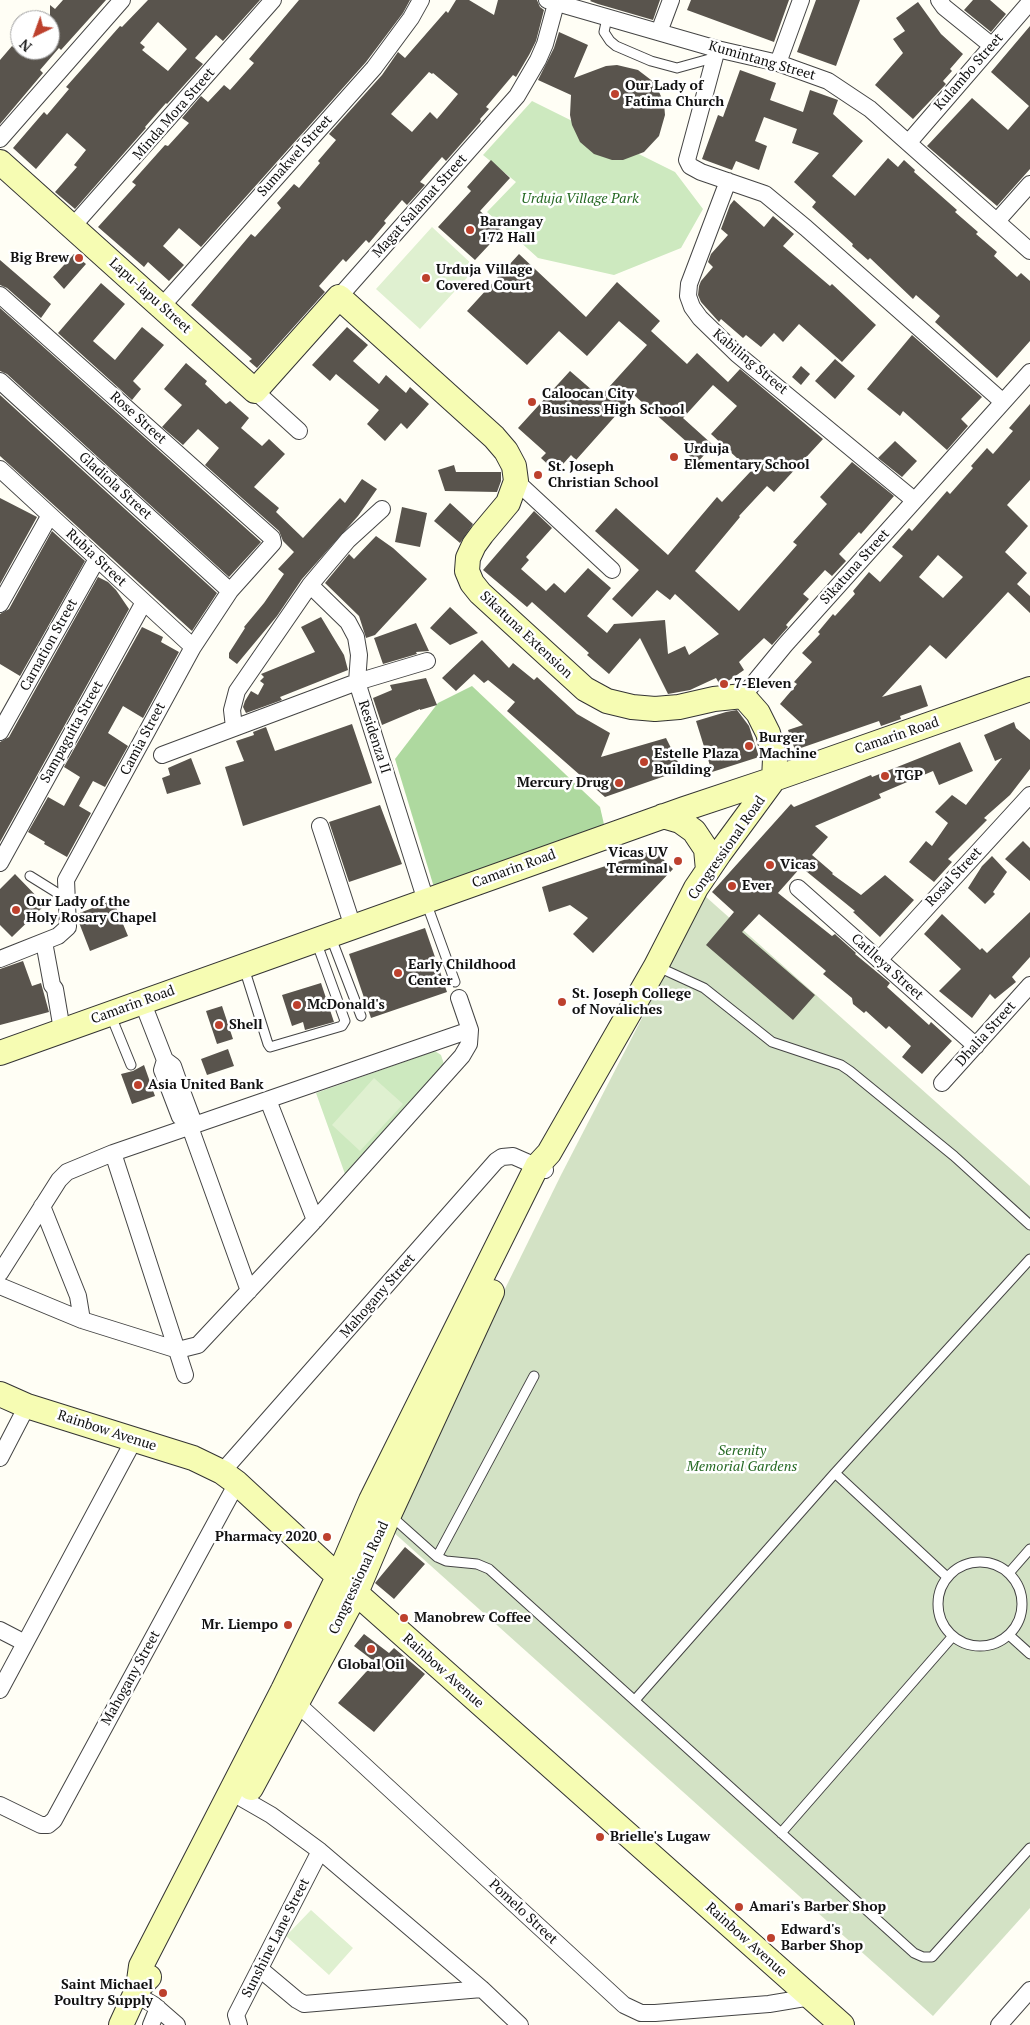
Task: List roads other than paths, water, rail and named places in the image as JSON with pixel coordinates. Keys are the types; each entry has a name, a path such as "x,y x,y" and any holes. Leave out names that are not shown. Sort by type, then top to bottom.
{"main road":[{"name":"Lapu-lapu Street","path":"0,162 255,391"},
{"name":"Magat Salamat Street","path":"255,391 339,297"},
{"path":"339,297 494,437 506,450 514,466 516,481"},
{"name":"Sikatuna Extension","path":"516,481 508,502 474,545 468,558 467,571 472,583 480,593 585,689 607,702 632,708 679,707 714,699 743,696"},
{"name":"Camarin Road","path":"0,1053 674,812 1030,689"},
{"path":"743,696 758,713 768,733 775,759 774,779"},
{"name":"Congressional Road","path":"121,2025 136,1991 141,1966 238,1796 289,1697 370,1500 544,1163 656,966 696,888 774,779"},
{"path":"674,812 701,820 708,828 713,836 713,862"},
{"name":"Congressional Road","path":"289,1697 356,1593 544,1163"},
{"name":"Rainbow Avenue","path":"0,1394 27,1406 193,1458 230,1478 338,1577 842,2025"}],"street":[{"path":"0,139 122,0"},
{"name":"Minda Mora Street","path":"73,226 273,0"},
{"name":"Sumakwel Street","path":"162,306 374,68 411,18 421,0"},
{"path":"659,32 671,0"},
{"path":"778,63 801,0"},
{"path":"939,0 944,7 991,45"},
{"name":"Kumintang Street","path":"553,1 659,32 715,53 778,63 828,81 870,109 1030,251"},
{"name":"Magat Salamat Street","path":"339,297 517,96 545,44 553,1"},
{"name":"Kulambo Street","path":"908,142 1030,2"},
{"path":"715,53 687,160 690,166 694,170 765,194 1003,402"},
{"name":"Kabiling Street","path":"728,181 689,284 688,296 692,307 700,318 737,354 914,500"},
{"path":"997,221 1030,184"},
{"name":"Rose Street","path":"0,295 272,538 273,543"},
{"name":"Sikatuna Street","path":"743,696 785,645 1030,372"},
{"name":"Gladiola Street","path":"0,381 230,591"},
{"name":"Lapu-lapu Street","path":"255,391 299,431"},
{"name":"Rubia Street","path":"0,470 193,646"},
{"path":"516,481 612,570"},
{"path":"234,727 232,710 237,691 310,585 348,540 382,508"},
{"path":"0,604 50,515"},
{"name":"Camia Street","path":"44,942 58,936 68,927 66,880 193,646 230,591 273,543"},
{"name":"Carnation Street","path":"0,732 97,559"},
{"name":"Residenza II","path":"310,585 348,622 356,637 359,655 356,682 426,901"},
{"name":"Sampaguita Street","path":"0,863 144,602"},
{"path":"162,755 356,682 427,661"},
{"name":"Rosal Street","path":"879,960 1030,795"},
{"path":"320,826 353,927"},
{"name":"Catlleya Street","path":"798,888 976,1046"},
{"path":"0,959 44,942 52,985 56,989 59,1031"},
{"name":"Dhalia Street","path":"942,1083 1030,985"},
{"path":"0,1286 82,1320 178,1350 198,1345 315,1220 462,1056 469,1044 470,1030 459,998"},
{"path":"142,1001 164,1060 173,1066 192,1118 190,1127 249,1291"},
{"path":"0,1272 59,1180 67,1172 113,1154 470,1030"},
{"path":"268,1100 315,1220"},
{"path":"113,1154 185,1374"},
{"name":"Mahogany Street","path":"0,1805 41,1825 48,1825 54,1820 230,1478 496,1161 507,1155 544,1163"},
{"path":"42,1206 78,1296 82,1320"},
{"path":"0,1458 27,1406"},
{"path":"0,1690 134,1440"},
{"path":"0,1630 25,1643"},
{"name":"Pomelo Street","path":"289,1697 624,2005 640,2013 655,2013 769,2004 811,1997"},
{"path":"238,1796 271,1815 320,1851 482,1989 520,2025"},
{"name":"Sunshine Lane Street","path":"239,2025 236,2015 320,1851"},
{"path":"260,1969 304,2004 482,1989"},
{"path":"998,2025 1030,1990"},
{"path":"136,1991 177,2025"},
{"path":"151,2025 158,2008"}],"lane":[{"path":"607,18 604,32 610,41 616,46 650,61 677,68 715,53"},
{"path":"30,876 67,900"},
{"path":"426,901 455,982"},
{"path":"323,937 361,1016"},
{"path":"243,966 268,1044 273,1047 342,1026 345,1021 323,937"},
{"path":"656,966 704,988 772,1042 841,1065 850,1071 954,1156 1030,1225"},
{"path":"110,1013 131,1065"},
{"path":"635,1700 835,1473 1030,1259"},
{"path":"437,1557 534,1376"},
{"path":"835,1473 947,1577"},
{"path":"389,1515 437,1557 446,1561 477,1564 489,1569 914,1953 923,1957 932,1956 1030,1848"},
{"path":"1009,1573 1030,1549"},
{"path":"977,1562 994,1564 1009,1573 1019,1587 1023,1604 1019,1621 1009,1635 994,1644 977,1646 960,1641 953,1636 941,1621 938,1603 939,1594 947,1577 960,1566 977,1562"},
{"path":"1009,1635 1030,1654"},
{"path":"781,1833 953,1636"}],"place":[{"name":"Our Lady of Fatima Church","path":"615,94"},
{"name":"Barangay 172 Hall","path":"470,230"},
{"name":"Big Brew","path":"79,258"},
{"name":"Urduja Village Covered Court","path":"426,278"},
{"name":"Caloocan City Business High School","path":"532,402"},
{"name":"Urduja Elementary School","path":"674,457"},
{"name":"St. Joseph Christian School","path":"538,475"},
{"name":"7-Eleven","path":"724,684"},
{"name":"Burger Machine","path":"749,746"},
{"name":"Estelle Plaza Building","path":"644,762"},
{"name":"TGP","path":"885,776"},
{"name":"Mercury Drug","path":"619,783"},
{"name":"Vicas UV Terminal","path":"678,861"},
{"name":"Vicas","path":"770,865"},
{"name":"Ever","path":"732,886"},
{"name":"Our Lady of the Holy Rosary Chapel","path":"16,910"},
{"name":"Early Childhood Center","path":"398,973"},
{"name":"St. Joseph College of Novaliches","path":"562,1002"},
{"name":"McDonald's","path":"297,1005"},
{"name":"Shell","path":"219,1025"},
{"name":"Asia United Bank","path":"138,1085"},
{"name":"Pharmacy 2020","path":"327,1537"},
{"name":"Manobrew Coffee","path":"404,1618"},
{"name":"Mr. Liempo","path":"288,1625"},
{"name":"Global Oil","path":"371,1649"},
{"name":"Brielle's Lugaw","path":"600,1837"},
{"name":"Amari's Barber Shop","path":"739,1907"},
{"name":"Edward's Barber Shop","path":"771,1938"},
{"name":"Saint Michael Poultry Supply","path":"163,1993"}],"park label":[{"name":"Urduja Village Park","path":"580,199"},
{"name":"Serenity Memorial Gardens","path":"742,1459"}]}
